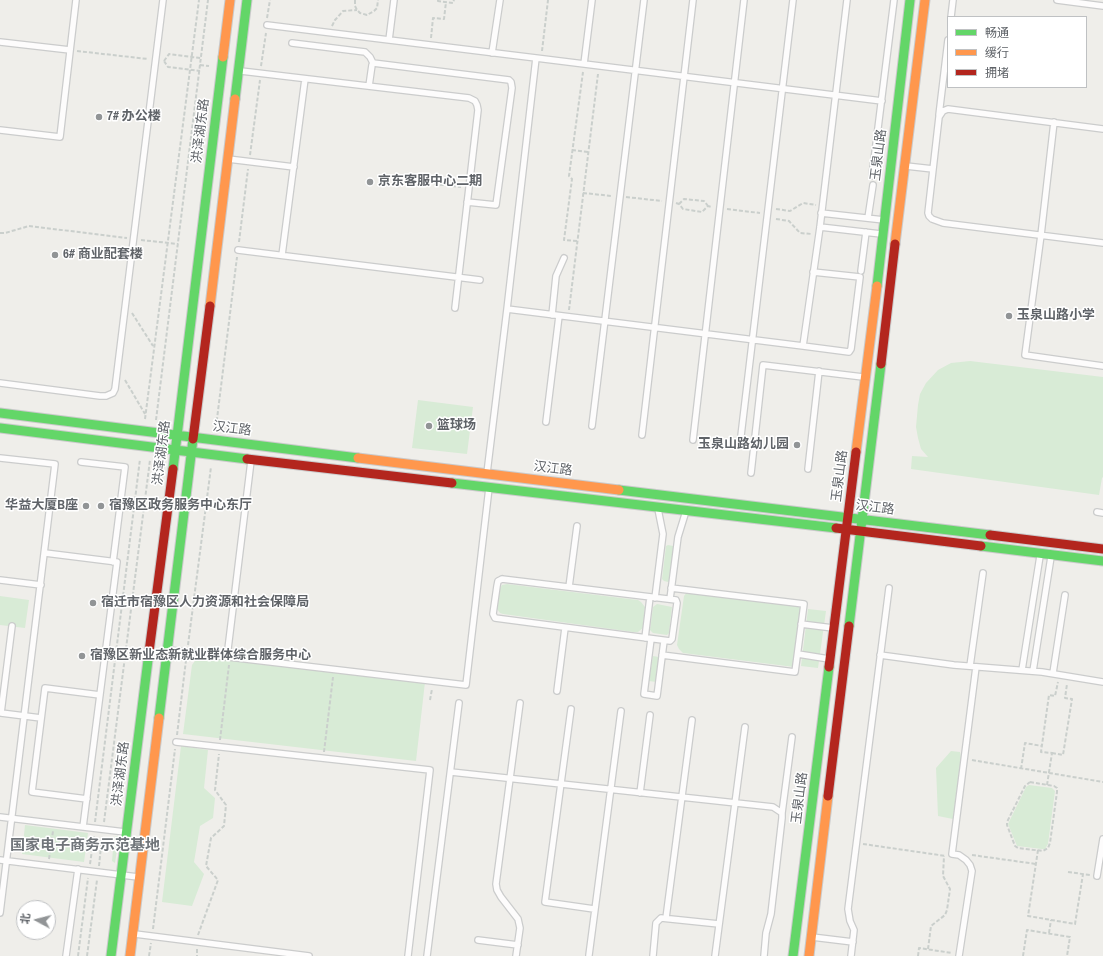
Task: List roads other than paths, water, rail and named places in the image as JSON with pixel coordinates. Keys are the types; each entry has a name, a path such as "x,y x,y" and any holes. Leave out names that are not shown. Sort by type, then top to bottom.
{"street":[{"name":"洪泽湖东路","path":"111,956 230,0"},
{"path":"130,956 247,0"},
{"name":"玉泉山路","path":"793,956 885,220 910,0"},
{"name":"玉泉山路","path":"809,956 925,0"},
{"name":"汉江路","path":"0,413 1103,549"},
{"name":"汉江路","path":"0,428 251,460 686,510 1103,561"}],"lane":[{"path":"0,130 60,137 76,0"},
{"path":"0,383 106,396 113,393 115,389 163,0"},
{"path":"389,40 394,0"},
{"path":"492,53 500,0"},
{"path":"584,64 592,0"},
{"path":"592,426 644,0"},
{"path":"642,435 693,0"},
{"path":"693,440 744,0"},
{"path":"740,444 793,0"},
{"path":"803,346 820,227 847,0"},
{"path":"872,176 894,0"},
{"path":"951,16 953,0"},
{"path":"1057,0 1103,6"},
{"path":"267,25 882,101"},
{"path":"0,42 70,50"},
{"path":"292,43 365,52 373,63 370,86"},
{"path":"947,49 928,213 929,216 932,219 943,223 1103,243"},
{"path":"167,650 466,685 489,487 489,474 507,309 539,58"},
{"path":"373,63 509,80 511,82 512,88 496,205 467,202"},
{"path":"238,70 469,98 475,101 478,110 454,308"},
{"path":"282,255 305,79"},
{"path":"939,117 943,110 948,109 1103,129"},
{"path":"1054,122 1025,354 1103,366"},
{"path":"227,158 294,167"},
{"path":"891,164 933,169"},
{"path":"868,218 873,185"},
{"path":"821,213 898,222"},
{"path":"820,227 896,235"},
{"path":"862,271 866,232"},
{"path":"238,250 480,280"},
{"path":"552,314 556,276 564,258"},
{"path":"507,309 849,352 851,349 860,277 814,272"},
{"path":"546,422 559,316"},
{"path":"751,472 763,365 880,378"},
{"path":"808,469 819,372"},
{"path":"228,657 253,444"},
{"path":"0,458 55,464 0,913"},
{"path":"81,462 125,467 113,562"},
{"path":"644,638 653,597 663,534 658,507"},
{"path":"670,599 678,537 686,510"},
{"path":"569,587 577,526"},
{"path":"1022,670 1042,541"},
{"path":"1033,671 1053,543"},
{"path":"44,553 117,562 83,827"},
{"path":"970,666 983,573"},
{"path":"502,579 653,597 676,600 677,602 672,639 670,641 500,619 495,618 494,614 498,581 502,579"},
{"path":"0,580 41,585"},
{"path":"662,655 795,672 798,654 804,604 671,588"},
{"path":"851,956 854,930 850,921 848,909 889,588"},
{"path":"1056,674 1065,594"},
{"path":"801,624 834,628"},
{"path":"12,626 1,712 41,718"},
{"path":"557,691 565,628"},
{"path":"1028,630 1039,631"},
{"path":"651,639 644,694 657,696 664,640"},
{"path":"798,654 830,659"},
{"path":"880,655 976,667 1033,671 1103,682"},
{"path":"958,955 972,871 966,860 959,855 952,854 976,667"},
{"path":"87,799 32,792 41,718 45,688 100,695"},
{"path":"427,956 460,702"},
{"path":"516,956 520,928 518,919 501,897 497,890 496,884 520,703"},
{"path":"571,709 545,902 594,909"},
{"path":"589,955 620,711"},
{"path":"640,793 650,715"},
{"path":"666,918 692,720"},
{"path":"715,956 745,726"},
{"path":"764,956 766,933 771,914 792,736"},
{"path":"176,742 430,770 408,956"},
{"path":"451,772 735,803 773,808 782,813"},
{"path":"0,817 127,832"},
{"path":"1097,876 1103,839"},
{"path":"0,860 140,877"},
{"path":"66,956 78,869"},
{"path":"653,956 656,923 661,918 719,924"},
{"path":"133,934 309,956"},
{"path":"812,937 853,942"},
{"path":"478,940 518,945"}],"place":[{"name":"7# 办公楼","path":"99,117"},
{"name":"京东客服中心二期","path":"370,182"},
{"name":"6# 商业配套楼","path":"55,255"},
{"name":"玉泉山路小学","path":"1009,316"},
{"name":"篮球场","path":"429,426"},
{"name":"玉泉山路幼儿园","path":"797,445"},
{"name":"华益大厦B座","path":"86,506"},
{"name":"宿豫区政务服务中心东厅","path":"101,506"},
{"name":"宿迁市宿豫区人力资源和社会保障局","path":"93,603"},
{"name":"宿豫区新业态新就业群体综合服务中心","path":"82,656"}],"district":[{"name":"国家电子商务示范基地","path":"85,846"}]}
